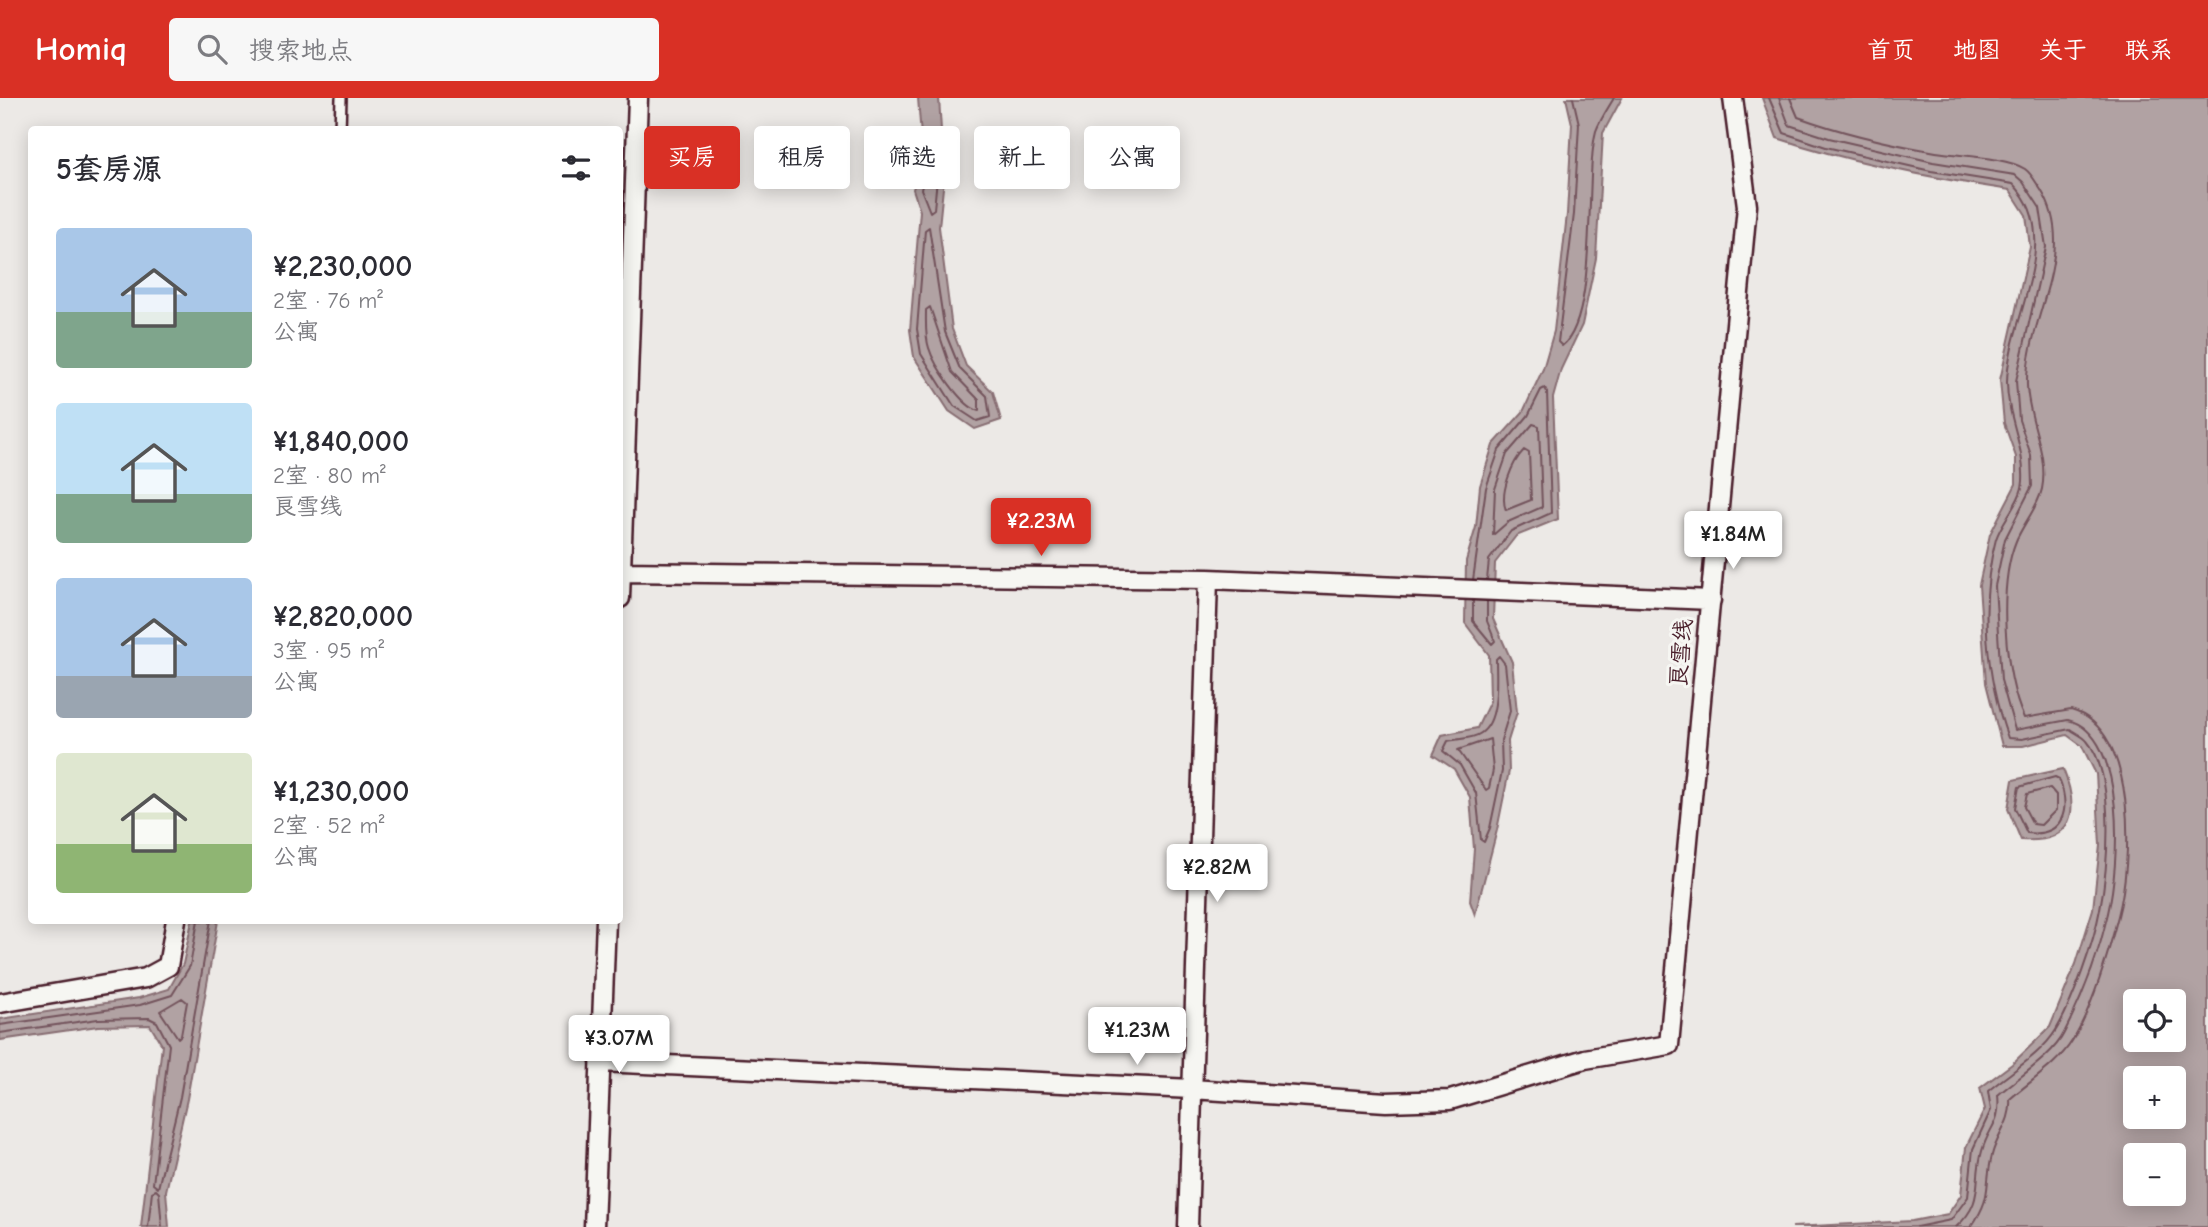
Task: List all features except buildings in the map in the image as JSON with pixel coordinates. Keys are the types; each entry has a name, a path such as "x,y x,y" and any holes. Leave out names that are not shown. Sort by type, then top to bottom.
{"street":[{"path":"623,493 638,98"},
{"name":"良雪线","path":"1192,1089 1386,1102 1450,1100 1585,1059 1669,1045 1747,206 1733,98"},
{"path":"623,572 1208,579 1711,600"},
{"path":"1188,1227 1208,579"},
{"path":"0,1003 146,978 168,966 175,924"},
{"path":"594,1227 606,924"},
{"path":"600,1062 1192,1089"}],"lane":[{"path":"340,126 341,98"}],"water":[{"path":"918,98 939,98 941,126 920,126"},
{"path":"1566,98 1622,98 1603,133 1596,258 1582,325 1561,369 1553,398 1558,519 1516,536 1495,563 1493,619 1512,662 1517,712 1508,741 1509,771 1497,830 1475,915 1470,901 1474,849 1470,797 1454,769 1433,755 1442,735 1477,728 1490,701 1489,655 1465,623 1466,561 1476,527 1480,486 1493,445 1523,412 1543,369 1554,331 1567,214 1572,124"},
{"path":"1762,98 2208,98 2208,1227 1792,1227 1912,1221 1948,1214 1961,1195 1966,1147 1985,1109 1980,1088 2012,1064 2050,1027 2076,964 2093,909 2100,845 2096,774 2082,746 2067,735 2023,746 2002,746 1986,683 1979,585 1990,534 2016,484 2016,457 2004,423 2000,380 2030,247 2026,215 2010,190 1892,169 1777,138"},
{"path":"913,189 943,189 939,227 952,329 966,366 993,392 1001,420 975,429 949,411 914,357 910,330 920,211"},
{"path":"2063,769 2071,798 2068,822 2052,836 2039,840 2021,840 2008,809 2013,780"},
{"path":"191,924 217,924 187,1099 166,1191 169,1227 141,1227 162,1045 150,1025 98,1026 0,1040 0,1019 139,998 169,989 183,964"}]}
